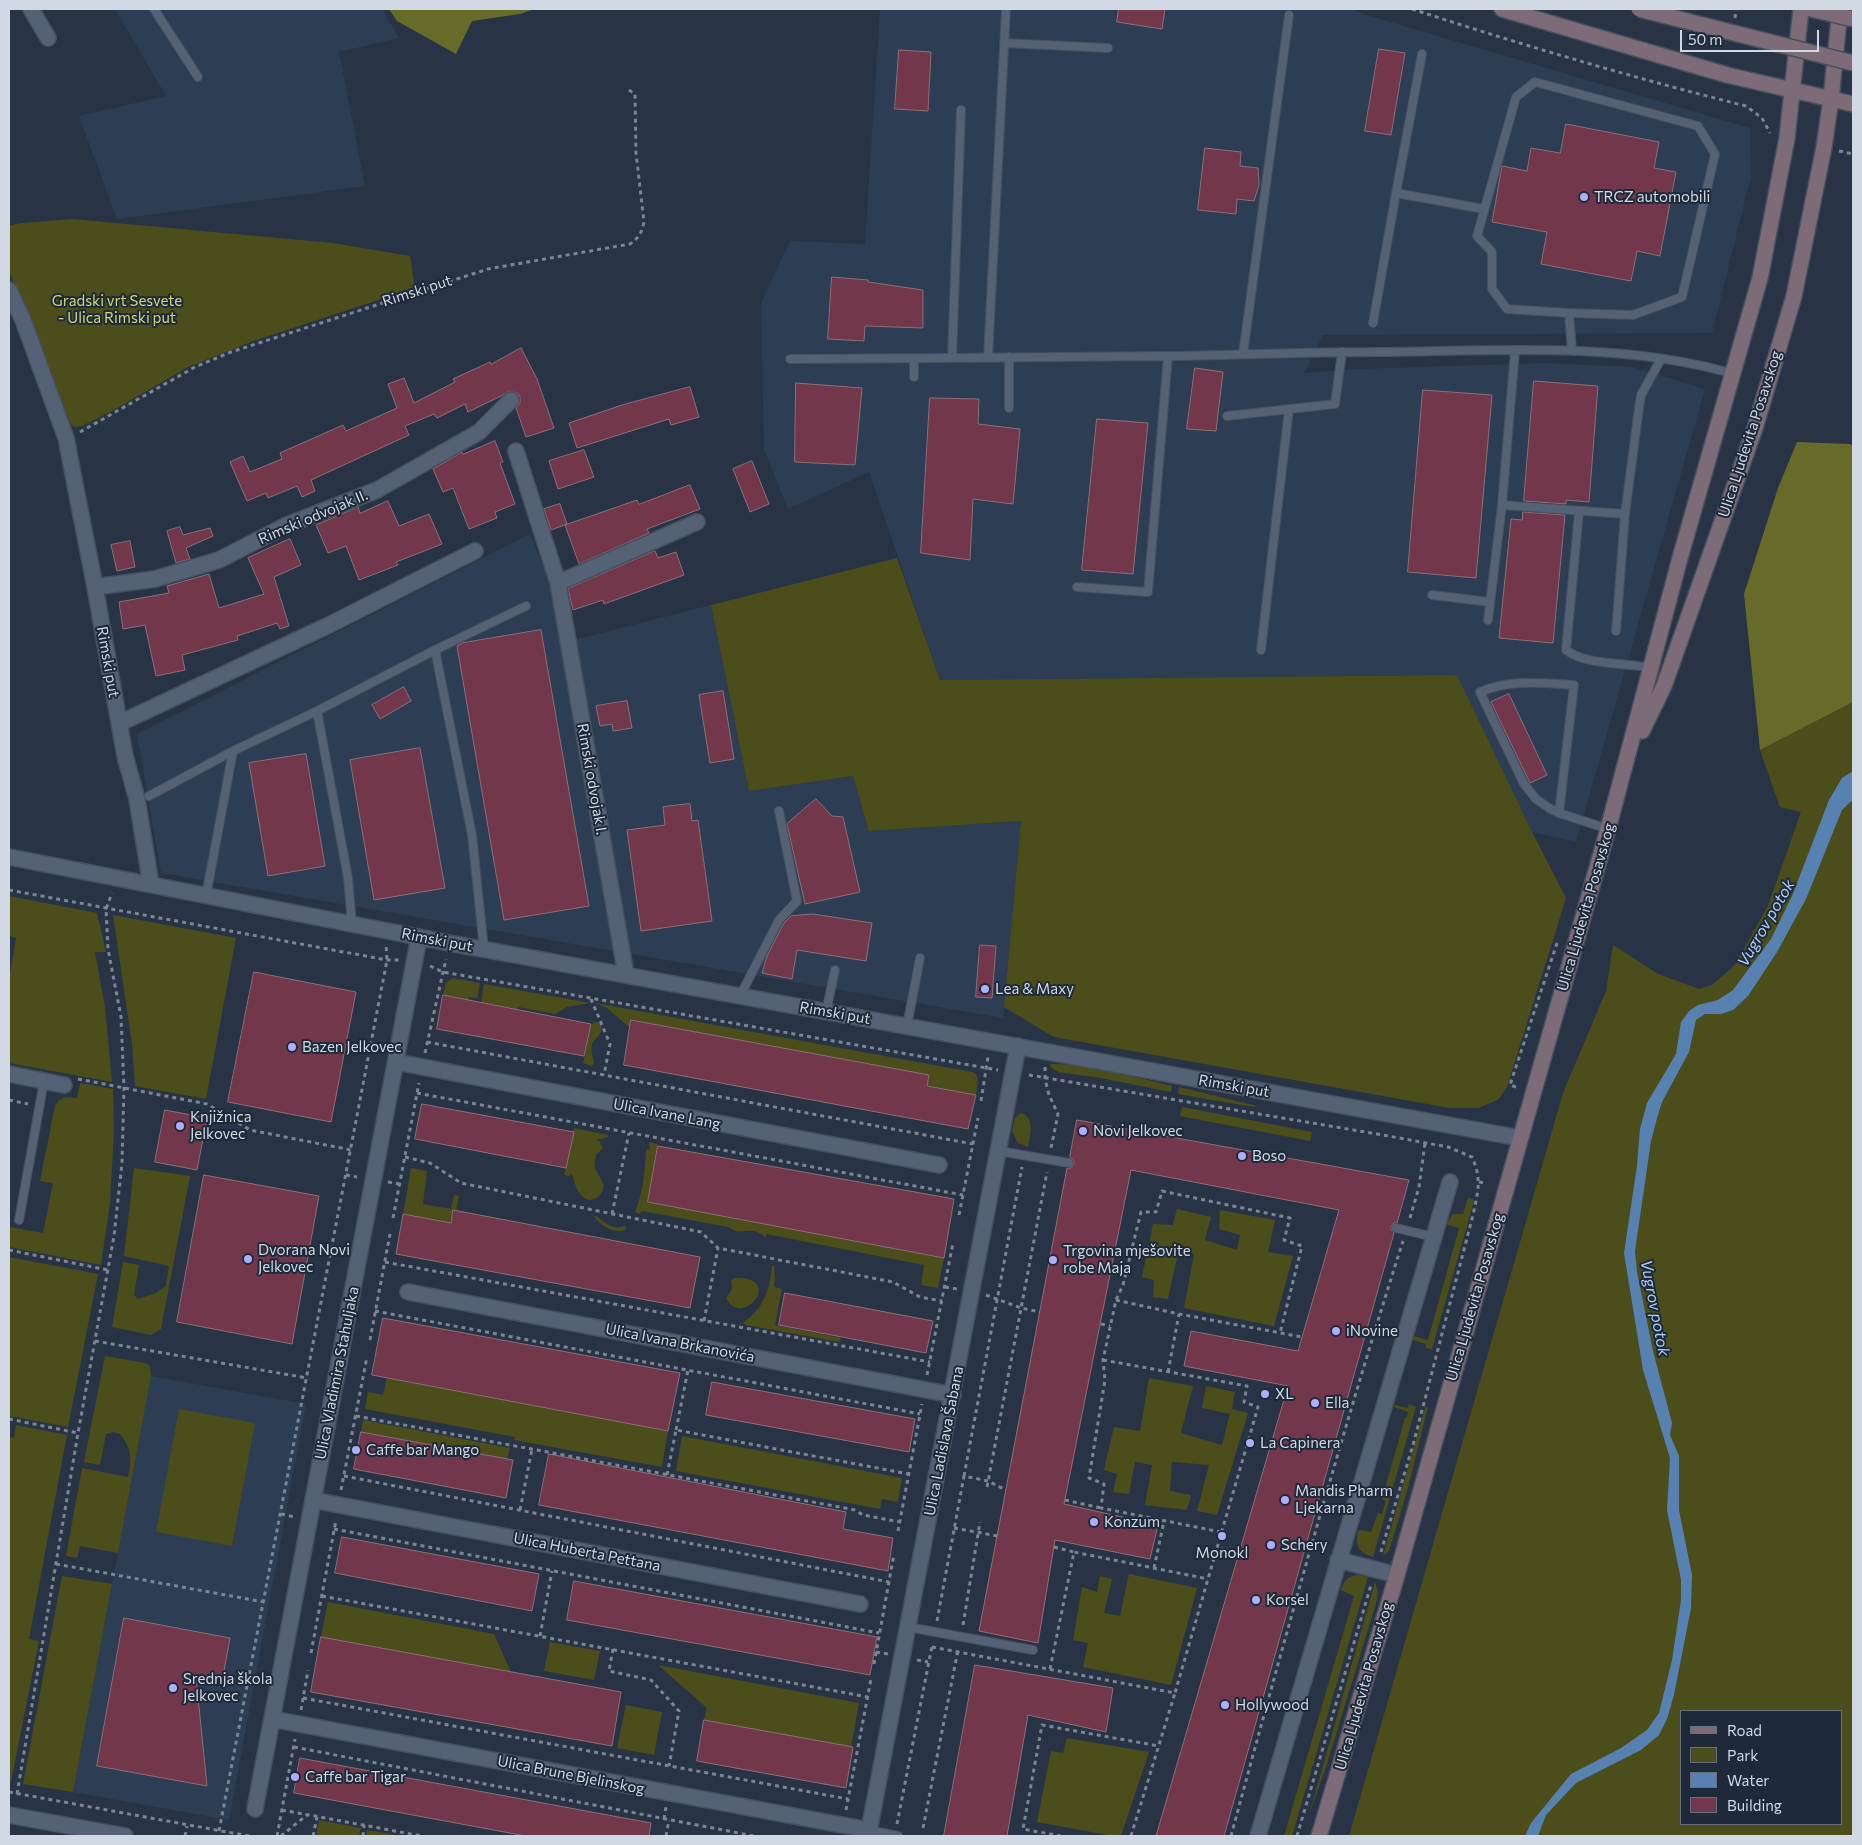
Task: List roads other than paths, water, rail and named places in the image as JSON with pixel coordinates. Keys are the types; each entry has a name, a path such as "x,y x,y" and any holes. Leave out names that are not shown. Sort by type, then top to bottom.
{"main road":[{"path":"1502,9 1727,75 1853,104"},
{"path":"1639,9 1853,63"},
{"name":"Ulica Ljudevita Posavskog","path":"1320,1836 1397,1575 1629,757 1680,558 1760,278 1787,138 1801,9"},
{"path":"1811,9 1853,19"},
{"name":"Ulica Ljudevita Posavskog","path":"1629,757 1664,686 1755,428 1794,296 1824,147 1840,9"}],"street":[{"path":"31,9 48,38"},
{"name":"Rimski put","path":"9,290 23,320 66,438 125,756 137,799 151,886"},
{"name":"Rimski odvojak II.","path":"95,587 155,580 219,560 284,526 377,490 480,432 511,400"},
{"name":"Rimski odvojak I.","path":"516,451 558,583 626,975"},
{"path":"558,583 696,522"},
{"path":"120,723 328,624 475,551"},
{"name":"Rimski put","path":"9,858 419,937 1520,1138"},
{"name":"Ulica Vladimira Stahuljaka","path":"255,1809 419,937"},
{"name":"Ulica Ladislava Šabana","path":"869,1833 1018,1046"},
{"name":"Ulica Ivane Lang","path":"396,1062 939,1165"},
{"path":"9,1074 64,1084"},
{"path":"1258,1836 1450,1182"},
{"name":"Ulica Ivana Brkanovića","path":"408,1292 953,1396"},
{"name":"Ulica Huberta Pettana","path":"313,1500 860,1604"},
{"path":"1338,1560 1397,1575"},
{"name":"Ulica Brune Bjelinskog","path":"272,1719 869,1833"},
{"path":"9,1814 125,1836"}],"lane":[{"path":"154,9 198,77"},
{"path":"988,358 1006,9"},
{"path":"1243,354 1289,15"},
{"path":"1004,43 1108,48"},
{"path":"1374,322 1422,54"},
{"path":"1535,82 1698,126 1715,154 1682,297 1633,315 1569,313 1507,309 1492,290 1492,252 1477,236 1516,97 1535,82"},
{"path":"952,358 961,110"},
{"path":"1396,192 1484,209"},
{"path":"1569,313 1572,351"},
{"path":"1488,620 1502,505 1515,351"},
{"path":"790,359 1572,351 1638,355 1718,369 1734,374"},
{"path":"1227,416 1335,404 1342,352"},
{"path":"1078,587 1148,592 1168,356"},
{"path":"1009,357 1009,408"},
{"path":"914,358 914,377"},
{"path":"1616,632 1624,514 1641,395 1661,359"},
{"path":"1260,650 1289,409"},
{"path":"1502,505 1624,514"},
{"path":"1579,512 1566,650 1575,657 1587,660 1652,668"},
{"path":"1432,595 1490,602"},
{"path":"149,796 232,751 317,711 435,650 526,606"},
{"path":"435,650 472,835 484,949"},
{"path":"1559,813 1574,685 1518,682 1496,685 1480,692 1524,784 1536,798 1559,813 1608,830"},
{"path":"317,711 348,878 352,924"},
{"path":"206,896 232,751"},
{"path":"740,996 779,920 797,901 779,811"},
{"path":"907,1026 920,958"},
{"path":"826,1012 835,970"},
{"path":"19,1220 44,1081"},
{"path":"999,1151 1069,1163"},
{"path":"1396,1228 1434,1237"},
{"path":"908,1627 1034,1650"},
{"path":"869,1833 898,1836"}],"water":[{"path":"1853,771 1853,801 1842,810 1806,899 1777,952 1748,996 1733,1010 1721,1014 1705,1014 1696,1020 1689,1052 1662,1102 1651,1141 1635,1251 1637,1272 1653,1351 1672,1423 1670,1435 1679,1456 1679,1510 1692,1575 1691,1608 1674,1695 1667,1719 1659,1735 1641,1750 1576,1783 1546,1815 1538,1836 1525,1836 1531,1823 1571,1774 1621,1748 1647,1730 1659,1713 1672,1660 1681,1600 1681,1580 1667,1510 1670,1458 1643,1370 1624,1253 1637,1166 1640,1129 1647,1103 1676,1054 1681,1022 1689,1011 1698,1005 1718,1000 1733,990 1771,939 1792,896 1829,800 1842,778"}],"place":[{"name":"TRCZ automobili","path":"1584,197"},
{"name":"Lea & Maxy","path":"985,989"},
{"name":"Bazen Jelkovec","path":"292,1047"},
{"name":"Knjižnica Jelkovec","path":"180,1126"},
{"name":"Novi Jelkovec","path":"1083,1131"},
{"name":"Boso","path":"1242,1156"},
{"name":"Dvorana Novi Jelkovec","path":"248,1259"},
{"name":"Trgovina mješovite robe Maja","path":"1053,1260"},
{"name":"iNovine","path":"1336,1331"},
{"name":"XL","path":"1265,1394"},
{"name":"Ella","path":"1315,1403"},
{"name":"La Capinera","path":"1250,1443"},
{"name":"Caffe bar Mango","path":"356,1450"},
{"name":"Mandis Pharm Ljekarna","path":"1285,1500"},
{"name":"Konzum","path":"1094,1522"},
{"name":"Monokl","path":"1222,1536"},
{"name":"Schery","path":"1271,1545"},
{"name":"Korsel","path":"1256,1600"},
{"name":"Srednja škola Jelkovec","path":"173,1688"},
{"name":"Hollywood","path":"1225,1705"},
{"name":"Caffe bar Tigar","path":"295,1777"}],"park label":[{"name":"Gradski vrt Sesvete - Ulica Rimski put","path":"117,310"}],"water label":[{"name":"Vugrov potok","path":"1766,923"},
{"name":"Vugrov potok","path":"1655,1308"}]}
